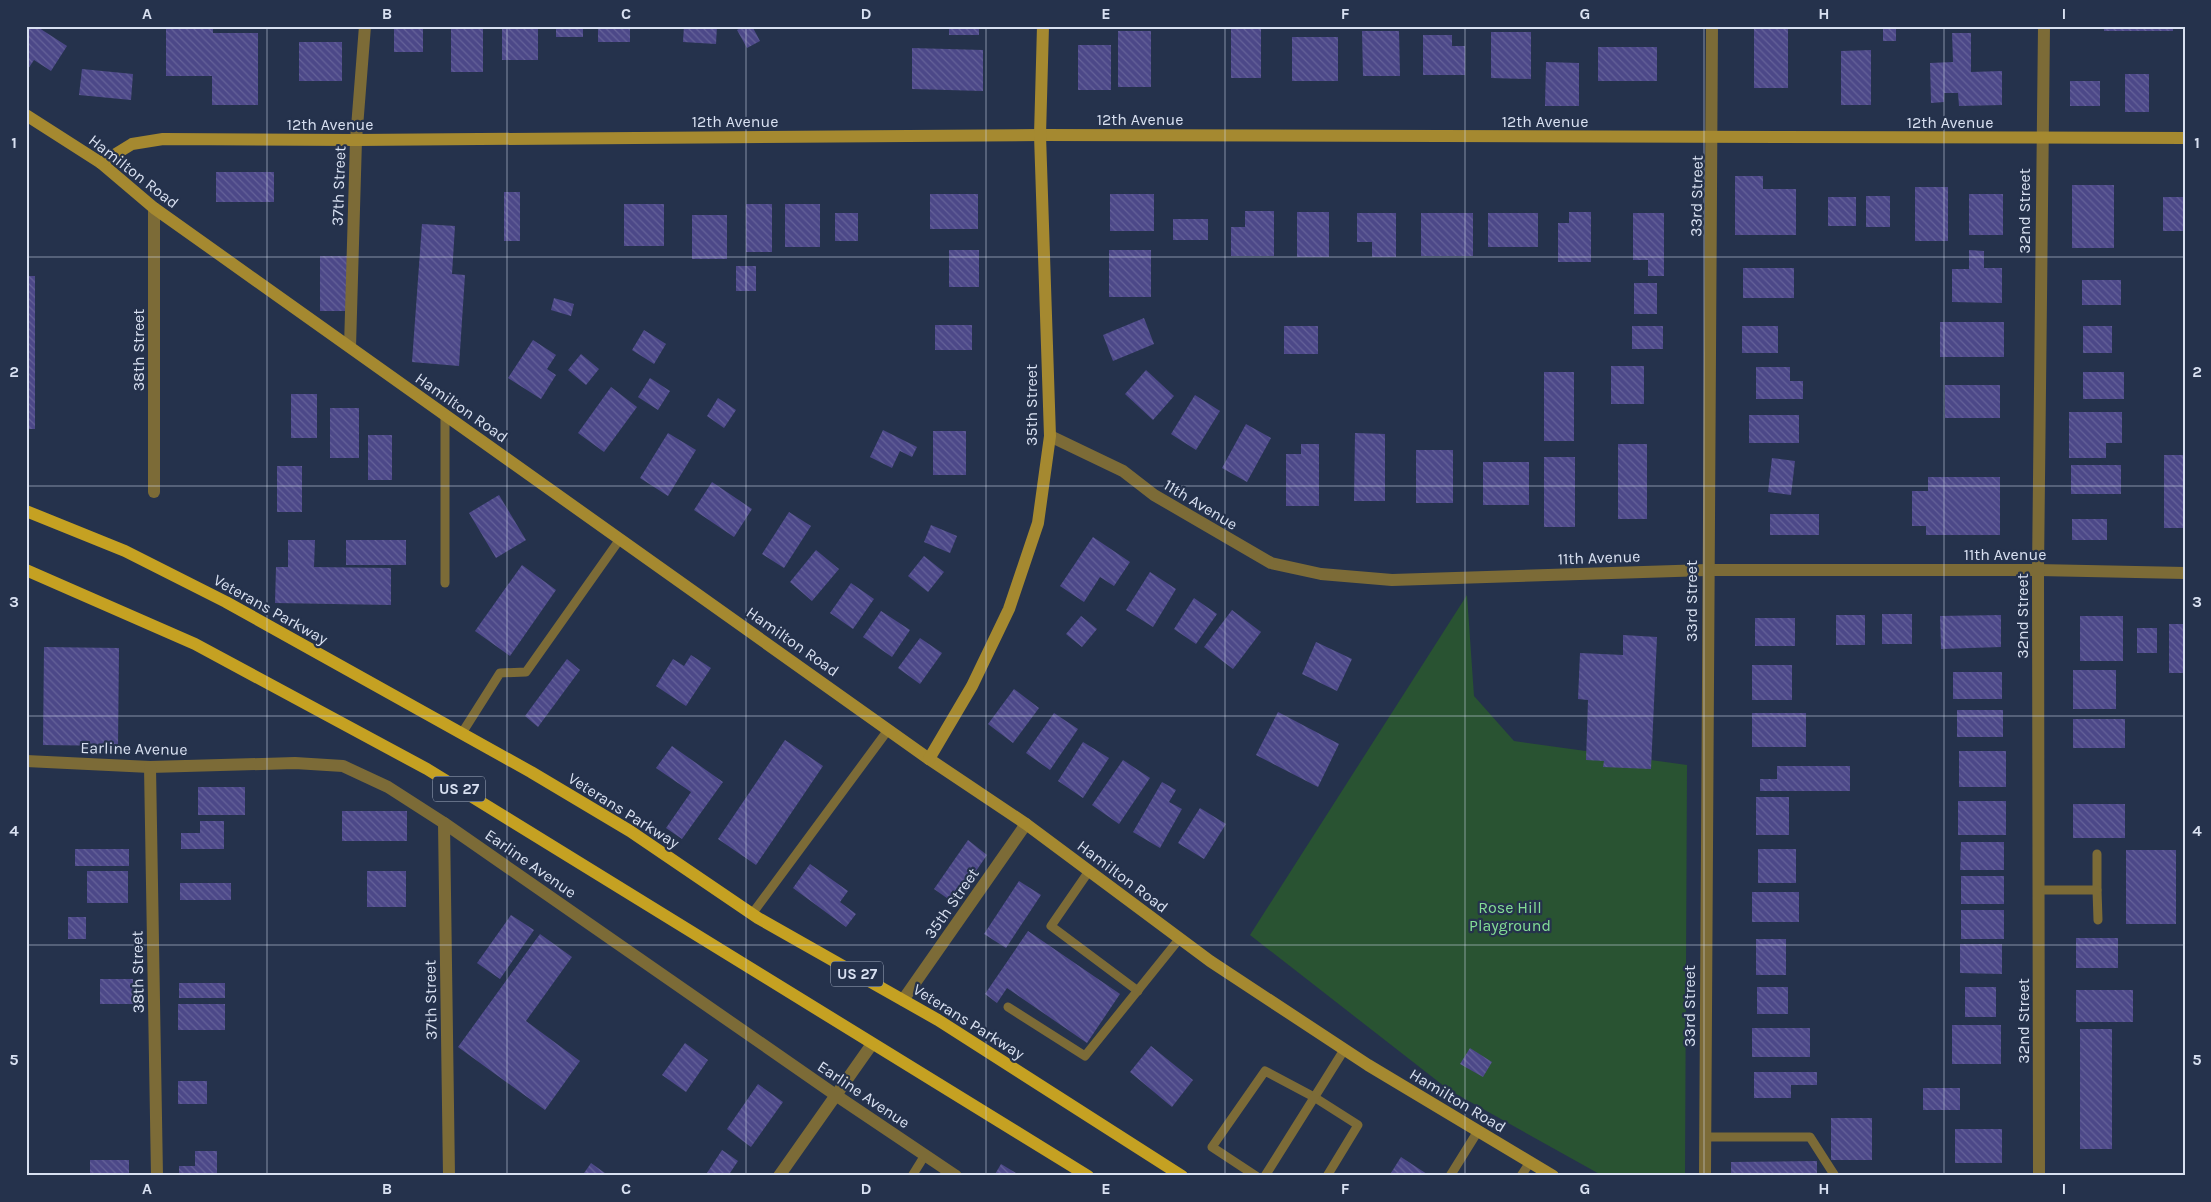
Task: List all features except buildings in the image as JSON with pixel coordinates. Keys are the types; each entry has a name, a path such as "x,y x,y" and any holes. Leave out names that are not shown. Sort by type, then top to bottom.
{"main road":[{"name":"Veterans Parkway","path":"26,510 125,551 209,594 462,733 630,832 752,914 938,1020 1182,1176"},
{"name":"US 27","path":"26,570 195,644 427,769 1088,1176"}],"street":[{"name":"37th Street","path":"350,347 356,140 364,26"},
{"name":"35th Street","path":"929,759 972,686 1009,609 1038,523 1050,436 1040,135 1043,26"},
{"name":"33rd Street","path":"1705,1176 1707,570 1713,138 1712,26"},
{"name":"32nd Street","path":"2039,1176 2038,570 2041,138 2044,26"},
{"name":"Hamilton Road","path":"26,115 101,163 154,208 929,759 1026,824 1218,966 1344,1050 1553,1176"},
{"name":"12th Avenue","path":"101,163 132,144 163,139 356,140 1040,135 2185,138"},
{"name":"38th Street","path":"154,208 154,492"},
{"name":"11th Avenue","path":"1050,436 1123,471 1154,495 1271,562 1321,574 1392,580 1707,570 2038,570 2185,573"},
{"name":"Earline Avenue","path":"26,761 150,767 295,763 343,766 388,787 444,823 837,1096 956,1176"},
{"name":"38th Street","path":"150,767 157,1176"},
{"name":"37th Street","path":"444,823 449,1176"},
{"name":"35th Street","path":"903,1000 1026,824"},
{"path":"782,1175 872,1044"}],"lane":[{"path":"445,414 445,583"},
{"path":"462,733 500,673 526,672 620,539"},
{"path":"752,914 888,730"},
{"path":"2097,854 2098,920"},
{"path":"1089,871 1051,926 1138,991"},
{"path":"2039,890 2097,890"},
{"path":"1008,1007 1085,1056 1180,938"},
{"path":"1264,1176 1344,1050"},
{"path":"1256,1176 1212,1147 1265,1071 1314,1097 1358,1125 1327,1176"},
{"path":"1450,1176 1478,1131"},
{"path":"1705,1137 1810,1137 1835,1176"},
{"path":"912,1176 925,1155"},
{"path":"1521,1176 1530,1162"}],"green space":[{"name":"Rose Hill Playground","path":"1467,595 1474,696 1514,741 1687,765 1685,1176 1603,1176 1449,1090 1250,935"}]}
